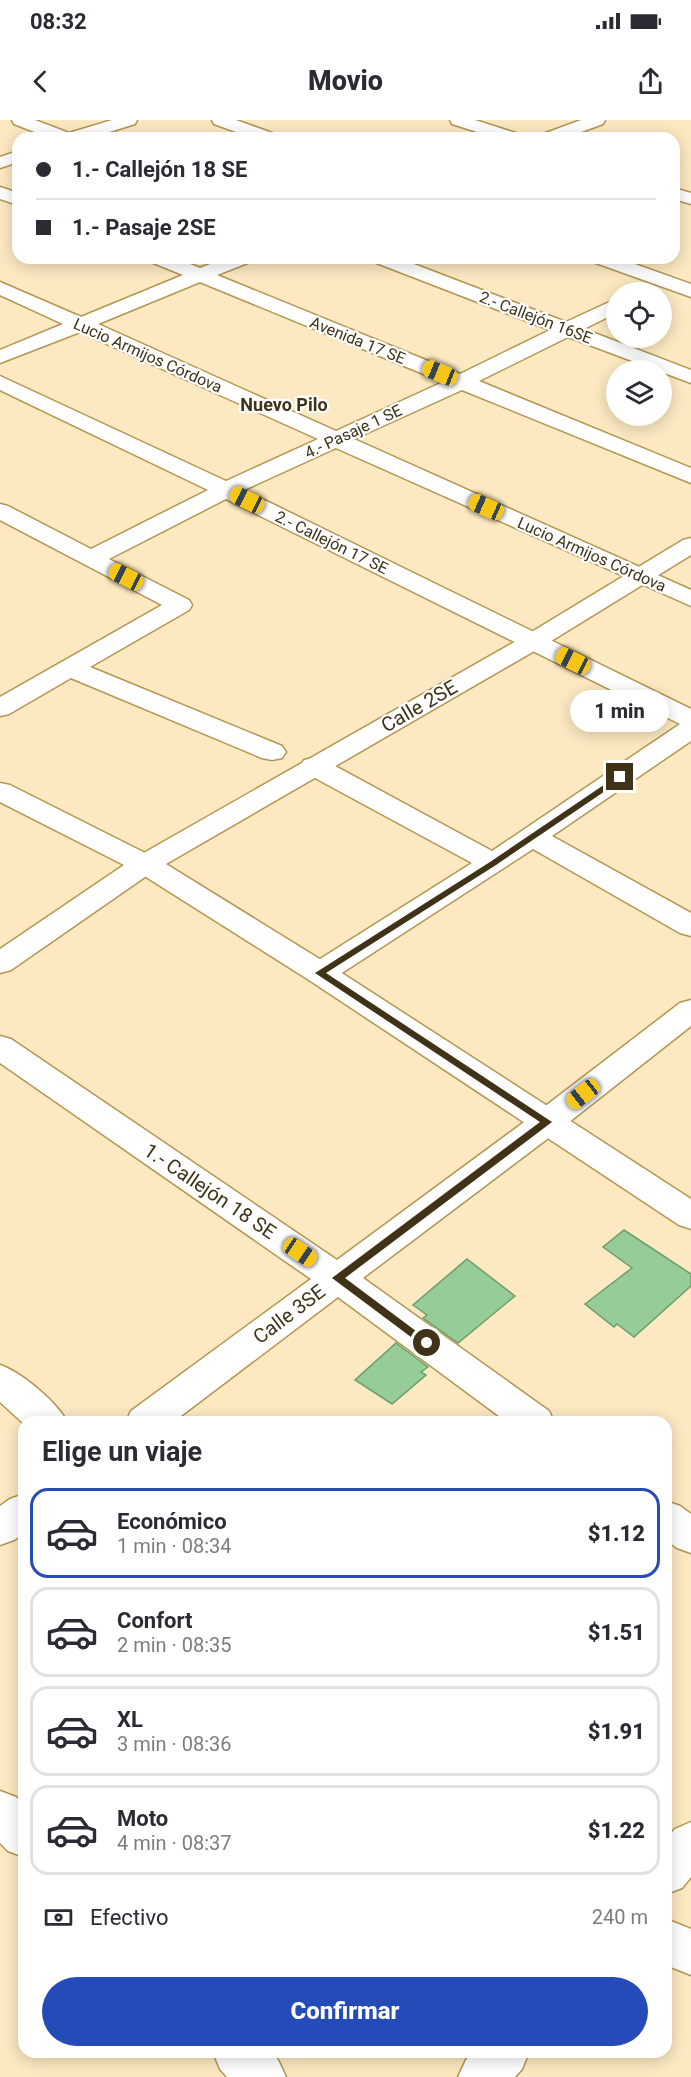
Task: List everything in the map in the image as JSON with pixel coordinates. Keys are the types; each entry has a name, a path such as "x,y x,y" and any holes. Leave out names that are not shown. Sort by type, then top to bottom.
{"street":[{"path":"20,120 50,132"},
{"path":"91,132 129,120"},
{"path":"220,120 253,132"},
{"path":"458,120 495,132"},
{"path":"565,132 597,120"},
{"name":"Avenida 17 SE","path":"172,264 691,476"},
{"path":"0,357 229,264"},
{"name":"2.- Callejón 16SE","path":"397,264 691,376"},
{"path":"617,264 691,291"},
{"path":"664,281 691,268"},
{"name":"Lucio Armijos Córdova","path":"0,288 334,440 691,598"},
{"name":"4.- Pasaje 1 SE","path":"90,559 226,490 461,382 606,310"},
{"name":"2.- Callejón 17 SE","path":"0,382 226,490 691,719"},
{"path":"0,511 180,605 0,708"},
{"path":"0,527 40,531"},
{"name":"Calle 2SE","path":"0,963 146,864 534,641 691,545"},
{"path":"69,668 272,752"},
{"path":"320,973 493,863 691,729"},
{"path":"315,766 493,863"},
{"path":"0,790 146,864 320,973 691,1216"},
{"path":"532,837 691,926"},
{"name":"Calle 3SE","path":"153,1416 547,1122 691,1010"},
{"name":"1.- Callejón 18 SE","path":"0,1047 337,1278 527,1416"},
{"path":"0,1380 41,1416"},
{"path":"0,1528 18,1514"},
{"path":"672,1522 691,1536"},
{"path":"0,1812 18,1830"},
{"path":"672,1865 691,1844"},
{"path":"672,1944 691,1952"},
{"path":"243,2058 261,2077"},
{"path":"483,2077 500,2058"}],"building":[{"path":"624,1230 691,1274 691,1286 634,1337 617,1324 614,1327 585,1304 632,1268 603,1247"},
{"path":"467,1259 515,1296 458,1343 423,1318 427,1315 413,1305"},
{"path":"396,1343 428,1367 421,1372 426,1375 392,1404 355,1380"}],"district":[{"name":"Nuevo Pilo","path":"284,405"}],"route":[{"path":"427,1343 337,1278 547,1122 320,973 493,863 620,777"}]}
